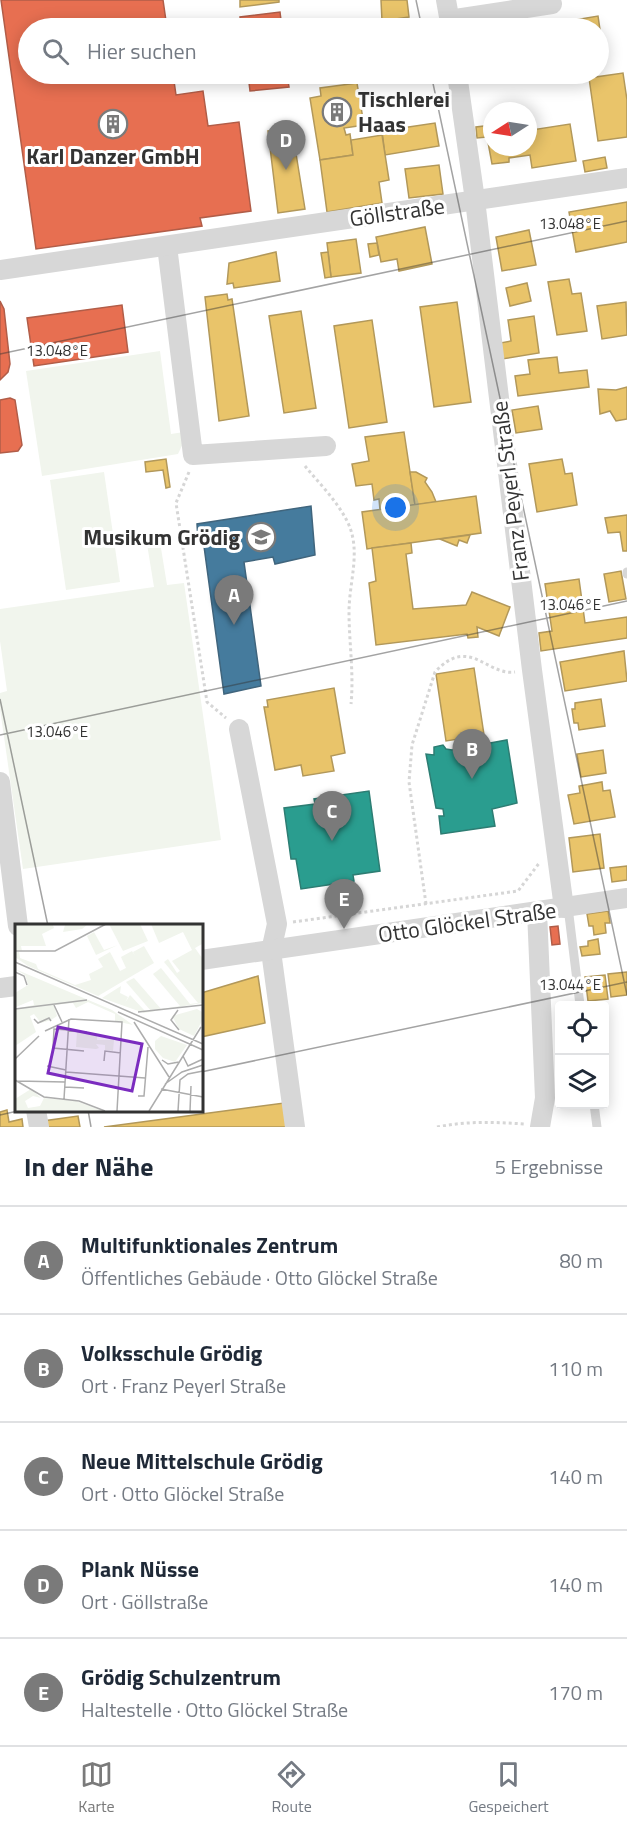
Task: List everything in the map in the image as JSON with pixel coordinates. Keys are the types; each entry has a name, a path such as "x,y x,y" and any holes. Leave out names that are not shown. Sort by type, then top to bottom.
{"street":[{"path":"449,16 552,4"},
{"name":"Franz Peyerl Straße","path":"458,84 475,200 532,670 566,907"},
{"name":"Göllstraße","path":"0,270 627,178"},
{"path":"167,246 193,455 326,446"},
{"path":"239,729 277,924 271,951 295,1127"},
{"path":"0,782 18,924"},
{"name":"Otto Glöckel Straße","path":"202,960 627,898"},
{"path":"537,910 545,1098 540,1126"},
{"path":"0,988 15,986"},
{"path":"36,1112 39,1127"}],"lane":[{"path":"566,907 579,1001"},
{"path":"595,1109 597,1127"}],"path":[{"path":"290,448 334,501 348,522 356,564 349,595 351,704"},
{"path":"193,455 190,469 176,503 207,702 239,729"},
{"path":"426,904 409,782 412,746 435,672 444,662 454,658 468,657 480,659 507,673 532,670"},
{"path":"277,924 518,891 542,859"},
{"path":"437,1127 487,1122 540,1126"}],"shaded area":[{"path":"160,351 171,434 184,432 185,439 178,454 42,476 26,371"},
{"path":"104,472 120,582 66,590 50,480"},
{"path":"160,542 167,585 184,583 221,840 23,869 0,709 0,693 7,691 0,641 0,609 154,587 147,544"}],"building: Wohnen":[{"path":"240,0 279,0 279,2 240,7"},
{"path":"381,0 407,0 409,17 382,18"},
{"path":"623,73 627,100 627,137 598,141 590,84 609,84 609,75"},
{"name":"Tischlerei Haas","path":"357,84 364,125 344,128 346,135 350,134 353,155 320,160 310,98 321,96 320,88"},
{"path":"435,123 439,146 385,155 382,131"},
{"path":"570,124 576,161 532,168 530,156 537,156 537,129"},
{"path":"483,126 483,137 477,138 476,127"},
{"path":"292,129 305,209 278,213 268,131"},
{"path":"382,135 389,180 379,182 382,203 327,212 320,160 353,155 351,140"},
{"path":"491,156 523,156 509,158 509,162 492,164"},
{"path":"605,157 607,168 585,172 583,161"},
{"path":"439,165 443,194 409,198 405,169"},
{"path":"627,202 627,242 576,252 569,212"},
{"path":"425,227 432,264 399,271 397,259 381,262 376,237"},
{"path":"529,230 536,265 502,271 496,237"},
{"path":"356,239 361,273 331,277 327,243"},
{"path":"377,243 379,255 370,257 368,244"},
{"path":"276,252 280,281 234,288 233,283 227,284 229,263"},
{"path":"328,252 331,277 325,278 321,253"},
{"path":"569,279 572,294 581,293 587,331 557,335 548,282"},
{"path":"527,283 531,301 510,306 506,288"},
{"path":"227,294 228,300 232,299 249,416 219,421 205,297"},
{"path":"457,302 471,402 434,407 420,307"},
{"path":"626,302 627,335 602,339 597,306"},
{"path":"301,311 316,408 284,413 269,316"},
{"path":"534,316 539,353 502,359 500,343 511,341 508,320"},
{"path":"372,320 387,422 349,428 334,326"},
{"path":"557,357 559,373 587,370 589,387 518,396 515,376 530,374 528,360"},
{"path":"627,387 627,419 616,421 610,411 600,414 598,389 616,390"},
{"path":"538,406 542,429 516,433 512,410"},
{"path":"404,432 415,505 380,510 379,499 374,500 372,484 356,486 352,464 369,461 365,437"},
{"path":"166,459 170,487 166,488 163,470 146,472 145,462"},
{"path":"562,459 565,474 572,473 577,505 537,512 529,464"},
{"path":"410,472 416,472 427,478 425,482 436,502 415,505"},
{"path":"476,496 481,533 367,549 362,512"},
{"path":"627,515 627,551 623,551 620,532 608,533 605,518"},
{"path":"470,535 467,543 459,540 457,546 440,539"},
{"path":"411,543 412,553 406,554 413,609 466,605 472,592 510,607 499,636 477,627 478,637 468,638 467,634 376,645 369,583 376,581 372,548"},
{"path":"621,571 626,599 609,602 604,574"},
{"path":"579,579 585,623 627,617 627,638 541,651 539,633 552,631 545,584"},
{"path":"624,651 627,681 565,691 560,662"},
{"path":"474,668 484,735 446,741 436,674"},
{"path":"334,688 345,753 331,756 334,771 303,776 301,765 275,770 264,707 268,707 267,700"},
{"path":"601,699 605,726 579,730 578,723 574,723 572,709 575,709 575,703"},
{"path":"603,750 606,773 581,777 577,754"},
{"path":"602,782 603,791 610,790 615,817 574,824 568,795 580,793 579,786"},
{"path":"600,834 604,868 573,872 569,838"},
{"path":"627,866 627,880 612,882 610,868"},
{"path":"608,911 610,923 605,923 606,933 594,935 593,926 589,926 587,914"},
{"path":"598,939 600,954 582,956 580,947 588,946 588,941"},
{"path":"627,972 627,995 611,997 608,974"},
{"path":"605,975 608,999 588,1001 585,977"},
{"path":"258,976 265,1023 202,1037 202,993"},
{"path":"284,1103 287,1127 104,1127"},
{"path":"7,1110 9,1122 22,1119 23,1127 0,1127 0,1112"},
{"path":"78,1116 80,1127 44,1127 43,1121"}],"building: Handel":[{"name":"Karl Danzer GmbH","path":"1,0 163,0 166,18 18,18 18,84 174,84 176,95 203,91 208,126 239,122 251,211 200,218 202,226 36,249"},
{"path":"280,12 281,18 240,18"},
{"path":"249,84 289,84 289,87 250,91"},
{"path":"0,301 4,309 10,364 8,372 0,380"},
{"path":"122,305 128,352 34,366 27,318"},
{"path":"10,398 15,400 22,445 18,451 0,453 0,400"},
{"path":"558,926 560,944 552,945 550,927"}],"building: Schulen":[{"path":"507,740 517,803 492,809 495,826 441,834 439,816 444,816 443,809 436,808 426,754 434,755 434,747 443,745 446,749 452,750"},
{"path":"369,791 380,871 353,875 354,881 301,889 296,859 291,859 284,808 315,804 314,799"}],"building: Öffentlich":[{"path":"311,506 315,555 275,564 273,557 244,562 261,686 224,694 203,539 198,540 197,524"}],"place":[{"name":"Tischlerei Haas","path":"337,112"},
{"name":"Karl Danzer GmbH","path":"113,124"},
{"name":"Plank Nüsse","path":"286,170"},
{"name":"Musikum Grödig","path":"261,537"},
{"name":"Multifunktionales Zentrum","path":"234,625"},
{"name":"Volksschule Grödig","path":"472,779"},
{"name":"Neue Mittelschule Grödig","path":"332,841"},
{"name":"Grödig Schulzentrum","path":"344,929"}]}
